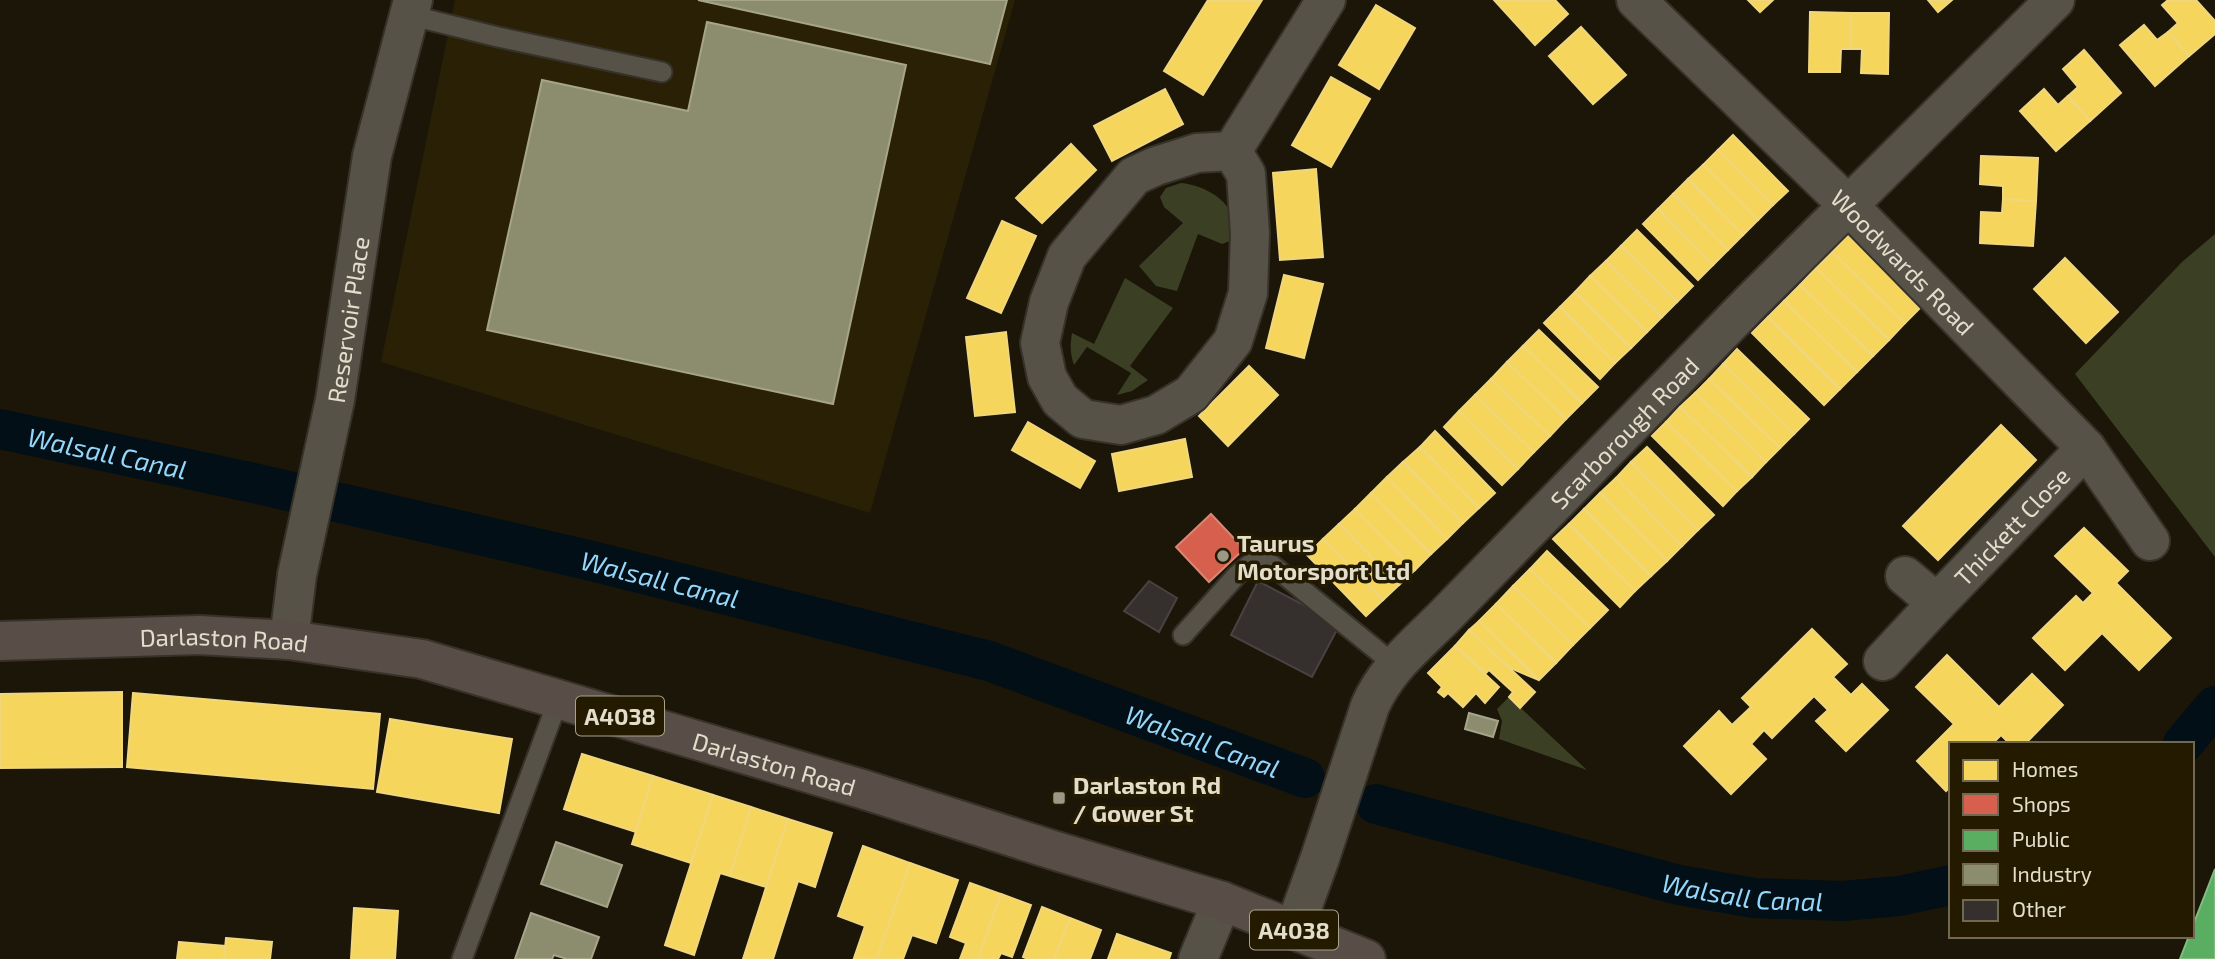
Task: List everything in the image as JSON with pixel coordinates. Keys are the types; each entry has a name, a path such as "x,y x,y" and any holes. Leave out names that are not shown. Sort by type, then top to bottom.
{"main road":[{"name":"Darlaston Road","path":"0,641 200,635 289,640 422,659 862,789 1222,901 1366,959"}],"street":[{"path":"1232,151 1326,0"},
{"name":"Woodwards Road","path":"1636,0 1849,206 2086,448 2150,541"},
{"name":"Scarborough Road","path":"1294,930 1370,706 1377,690 1395,665 1749,304 2055,0"},
{"name":"Reservoir Place","path":"289,640 297,575 334,400 372,156 410,8"},
{"path":"1232,151 1246,174 1250,233 1248,293 1233,341 1191,394 1156,415 1121,425 1083,419 1060,400 1047,377 1040,344 1049,302 1067,256 1134,176 1197,153 1232,151"},
{"name":"Thickett Close","path":"1883,661 2086,448"},
{"name":"Thickett Close","path":"1905,576 1937,603"},
{"path":"1198,959 1222,901"}],"lane":[{"path":"410,8 498,37 662,72"},
{"path":"1183,635 1236,576 1255,560 1272,565 1395,665"},
{"path":"461,959 559,698"}],"shaded area":[{"path":"455,0 1015,0 870,513 381,362"}],"green space":[{"path":"1181,183 1203,189 1222,201 1233,218 1233,229 1230,241 1222,244 1198,234 1177,291 1156,286 1139,266 1183,223 1164,207 1160,197 1166,188"},
{"path":"2215,234 2215,557 2075,374 2182,262"},
{"path":"1125,278 1173,308 1130,366 1148,380 1132,391 1117,395 1131,373 1087,347 1074,365 1071,341 1072,333 1094,344"},
{"path":"1509,697 1587,770 1499,739 1502,721 1497,709"}],"building: Homes":[{"path":"1208,0 1262,0 1203,95 1164,71"},
{"path":"1494,0 1555,0 1568,14 1535,45"},
{"path":"1748,0 1773,0 1760,12"},
{"path":"1928,0 1952,0 1938,12"},
{"path":"2168,0 2196,0 2215,21 2215,34 2189,56 2168,32 2178,23 2162,5"},
{"path":"1376,5 1415,28 1379,89 1339,65"},
{"path":"1810,12 1851,13 1851,49 1841,49 1840,72 1809,72"},
{"path":"1851,13 1889,13 1888,74 1861,73 1862,49 1851,49"},
{"path":"2144,25 2157,40 2168,32 2189,56 2155,86 2120,45"},
{"path":"1581,27 1626,75 1593,104 1549,56"},
{"path":"2084,50 2121,93 2090,121 2068,96 2078,87 2063,69"},
{"path":"1331,77 1370,99 1331,167 1292,145"},
{"path":"1165,89 1183,124 1112,161 1094,126"},
{"path":"2044,89 2058,105 2068,96 2090,121 2056,151 2020,111"},
{"path":"1733,135 1788,191 1773,205 1718,150"},
{"path":"1071,144 1096,170 1042,223 1016,198"},
{"path":"1718,150 1773,205 1758,220 1703,165"},
{"path":"1981,156 2038,158 2036,201 2003,199 2003,186 1980,184"},
{"path":"1703,165 1758,220 1743,235 1688,179"},
{"path":"1316,169 1323,257 1280,260 1273,173"},
{"path":"1688,179 1743,235 1728,250 1673,194"},
{"path":"1673,194 1728,250 1713,265 1658,209"},
{"path":"2003,199 2036,201 2033,246 1980,243 1981,212 2002,213"},
{"path":"1658,209 1713,265 1698,280 1643,224"},
{"path":"1002,221 1036,236 1001,313 967,298"},
{"path":"1637,230 1693,286 1677,302 1621,246"},
{"path":"1848,235 1921,307 1905,323 1832,252"},
{"path":"1621,246 1677,302 1662,317 1606,261"},
{"path":"1832,252 1905,323 1889,340 1816,268"},
{"path":"2065,258 2118,312 2086,343 2034,289"},
{"path":"1606,261 1662,317 1647,332 1590,276"},
{"path":"1816,268 1889,340 1873,356 1800,285"},
{"path":"1284,275 1323,284 1304,358 1266,348"},
{"path":"1590,276 1647,332 1631,348 1575,292"},
{"path":"1800,285 1873,356 1857,372 1784,301"},
{"path":"1575,292 1631,348 1615,363 1560,307"},
{"path":"1784,301 1857,372 1840,389 1768,317"},
{"path":"1560,307 1615,363 1600,379 1544,323"},
{"path":"1768,317 1840,389 1824,405 1752,333"},
{"path":"1539,330 1598,387 1582,403 1523,346"},
{"path":"1006,332 1015,412 975,416 966,337"},
{"path":"1523,346 1582,403 1566,419 1507,362"},
{"path":"1737,349 1809,419 1794,434 1723,364"},
{"path":"1507,362 1566,419 1550,436 1491,379"},
{"path":"1723,364 1794,434 1780,448 1709,379"},
{"path":"1249,366 1278,395 1228,446 1199,416"},
{"path":"1491,379 1550,436 1534,452 1475,395"},
{"path":"1709,379 1780,448 1766,462 1695,393"},
{"path":"1695,393 1766,462 1752,477 1680,407"},
{"path":"1475,395 1534,452 1518,469 1459,411"},
{"path":"1680,407 1752,477 1737,491 1666,422"},
{"path":"1459,411 1518,469 1502,485 1444,427"},
{"path":"1028,422 1095,461 1080,488 1012,450"},
{"path":"1666,422 1737,491 1723,506 1652,436"},
{"path":"2001,425 2036,460 1938,560 1903,526"},
{"path":"1435,431 1495,493 1479,508 1420,447"},
{"path":"1185,439 1192,477 1119,491 1112,454"},
{"path":"1420,447 1479,508 1463,523 1403,462"},
{"path":"1647,447 1714,515 1698,530 1631,462"},
{"path":"1403,462 1463,523 1447,539 1387,477"},
{"path":"1631,462 1698,530 1682,546 1616,478"},
{"path":"1387,477 1447,539 1431,554 1371,493"},
{"path":"1616,478 1682,546 1667,561 1600,493"},
{"path":"1371,493 1431,554 1415,570 1355,509"},
{"path":"1600,493 1667,561 1651,576 1584,509"},
{"path":"1355,509 1415,570 1399,585 1339,524"},
{"path":"1584,509 1651,576 1635,591 1569,524"},
{"path":"1339,524 1399,585 1383,600 1323,539"},
{"path":"1569,524 1635,591 1620,607 1553,539"},
{"path":"2084,528 2128,571 2116,583 2171,638 2139,670 2102,633 2065,670 2033,638 2076,596 2083,603 2093,593 2055,556"},
{"path":"1323,539 1383,600 1366,616 1307,555"},
{"path":"1547,551 1608,610 1590,628 1530,569"},
{"path":"1530,569 1590,628 1573,645 1513,586"},
{"path":"1513,586 1573,645 1556,663 1496,604"},
{"path":"1496,604 1556,663 1539,680 1479,621"},
{"path":"1479,621 1539,680 1510,668 1469,630"},
{"path":"1812,629 1847,664 1833,677 1851,695 1862,684 1888,710 1846,751 1816,721 1828,710 1814,696 1772,738 1764,730 1751,744 1766,759 1731,794 1684,746 1719,711 1732,725 1751,707 1742,698"},
{"path":"1469,630 1535,692 1520,708 1509,697 1513,692 1489,670 1486,673 1455,646"},
{"path":"1455,646 1499,687 1485,703 1476,693 1463,707 1448,693 1444,697 1438,692 1442,687 1428,673"},
{"path":"1947,655 1999,707 2032,674 2063,705 2027,742 2008,742 2001,735 1994,742 1949,742 1949,788 1946,791 1917,761 1954,724 1916,687"},
{"path":"122,692 122,767 0,768 0,694"},
{"path":"133,693 380,714 373,789 127,767"},
{"path":"390,719 512,739 499,813 377,792"},
{"path":"582,754 653,776 636,832 564,809"},
{"path":"653,776 713,795 691,863 632,844"},
{"path":"713,795 751,807 730,876 720,873 694,955 665,945"},
{"path":"751,807 788,819 766,887 730,876"},
{"path":"788,819 832,833 815,887 798,881 773,959 743,959"},
{"path":"863,846 910,863 877,959 854,958 865,926 838,916"},
{"path":"910,863 958,880 936,943 912,935 903,959 877,959"},
{"path":"970,883 1001,894 978,959 960,959 966,943 950,937"},
{"path":"1001,894 1031,905 1012,957 1001,953 998,959 978,959"},
{"path":"1042,907 1070,918 1054,959 1028,959 1023,957"},
{"path":"354,908 398,911 395,959 351,959"},
{"path":"1070,918 1101,930 1090,959 1054,959"},
{"path":"1117,934 1171,953 1169,959 1108,959"},
{"path":"226,938 272,942 270,959 224,959"},
{"path":"179,942 225,946 224,959 177,959"}],"building: Shops":[{"path":"1211,514 1244,549 1209,582 1176,547"}],"building: Public":[{"path":"2215,869 2215,959 2180,959 2188,938 2194,938 2194,923"}],"building: Industry":[{"path":"698,0 1007,0 990,64"},
{"path":"707,22 906,65 833,404 487,330 542,80 688,111"},
{"path":"1469,713 1498,721 1493,737 1465,729"},
{"path":"556,842 622,865 607,907 541,884"},
{"path":"531,913 599,937 591,959 567,959 554,955 552,959 515,959"}],"building: Other":[{"path":"1149,581 1177,598 1159,632 1124,611"},
{"path":"1258,581 1340,624 1312,677 1231,635"}],"waterway":[{"name":"Walsall Canal","path":"0,429 258,484 592,561 989,661 1305,778"},
{"name":"Walsall Canal","path":"2185,742 2215,706"},
{"name":"Walsall Canal","path":"1376,804 1679,885 1754,898 1842,901 1899,896 1949,885"}],"place":[{"name":"Taurus Motorsport Ltd","path":"1223,556"},
{"name":"Darlaston Rd / Gower St","path":"1059,798"}]}
